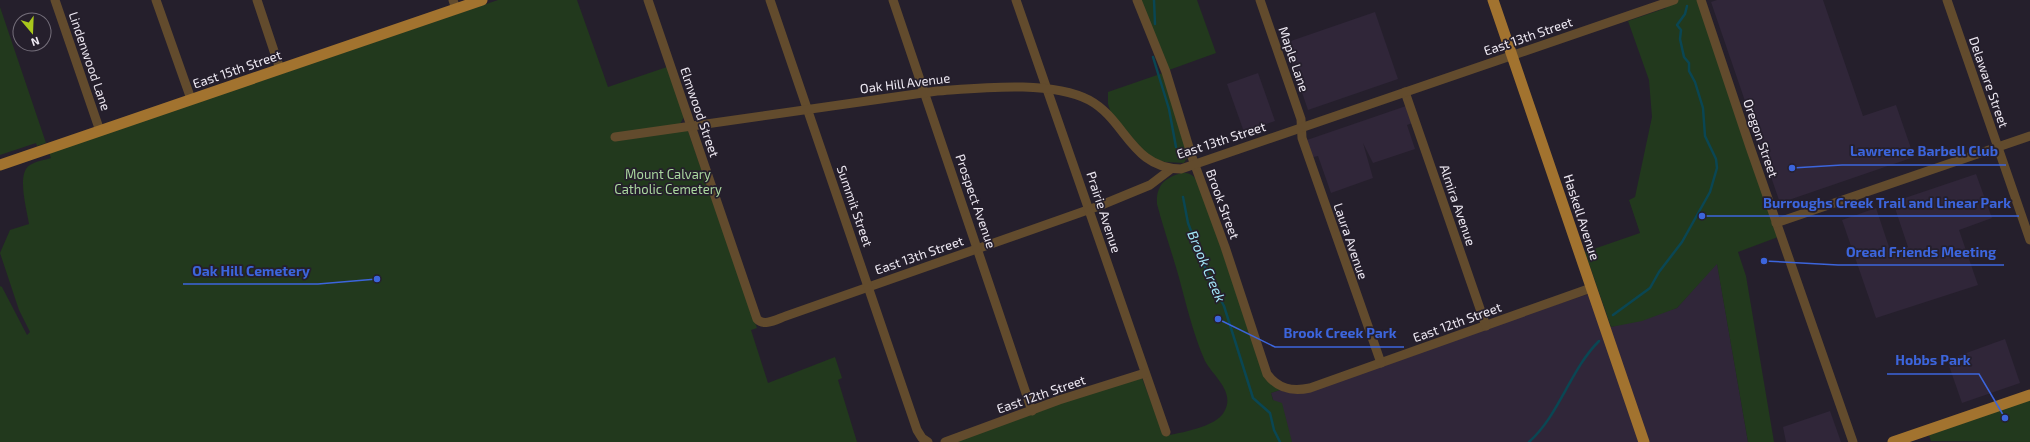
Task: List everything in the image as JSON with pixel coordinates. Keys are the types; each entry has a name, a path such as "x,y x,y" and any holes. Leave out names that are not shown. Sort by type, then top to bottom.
{"main road":[{"name":"East 15th Street","path":"0,165 280,69 454,4 482,0"},
{"name":"Haskell Avenue","path":"1493,0 1644,442"},
{"path":"1894,442 2030,395"}],"street":[{"name":"Lindenwood Lane","path":"55,0 100,130"},
{"path":"156,0 191,100"},
{"path":"257,0 280,69"},
{"name":"Elmwood Street","path":"648,0 756,319 760,322"},
{"name":"Summit Street","path":"770,0 919,436 927,442"},
{"name":"Prospect Avenue","path":"893,0 979,248 1032,411"},
{"name":"Prairie Avenue","path":"1016,0 1166,432"},
{"name":"Brook Street","path":"1137,0 1162,59 1194,164 1225,247 1267,374 1274,382 1284,388"},
{"name":"Maple Lane","path":"1260,0 1300,117 1301,127"},
{"name":"East 13th Street","path":"760,322 764,324 1089,209 1150,185 1171,168 1181,169 1674,0"},
{"name":"Oregon Street","path":"1701,0 1776,223 1853,442"},
{"name":"Delaware Street","path":"1947,0 2030,240"},
{"name":"Oak Hill Avenue","path":"615,137 924,93 981,88 1047,89 1067,92 1090,100 1101,108 1142,155 1158,166 1171,168"},
{"name":"Almira Avenue","path":"1405,92 1486,326"},
{"name":"Laura Avenue","path":"1301,127 1302,138 1381,363"},
{"path":"1776,223 2030,136"},
{"name":"East 12th Street","path":"1284,388 1296,390 1310,388 1591,288"},
{"name":"East 12th Street","path":"946,442 1145,373"}],"shaded area":[{"path":"1717,0 1823,0 1863,116 1896,105 1914,157 1780,203 1711,2"},
{"path":"1375,12 1398,79 1308,110 1285,43"},
{"path":"1258,73 1275,121 1244,132 1227,84"},
{"path":"1409,105 1415,122 1407,125 1415,149 1373,163 1363,143 1373,178 1331,193 1318,156 1309,158 1304,141"},
{"path":"1976,174 1992,218 1959,230 1978,285 1876,318 1842,220 1876,208 1891,253 1908,247 1893,202"},
{"path":"1717,263 1748,442 1287,442 1271,393 1280,390 1285,392 1598,291 1611,327 1677,308"},
{"path":"2005,339 2020,383 1962,403 1947,360"},
{"path":"1830,411 1841,442 1786,442 1783,427"}],"green space":[{"name":"Mount Calvary Catholic Cemetery","path":"498,0 577,0 608,87 667,67 684,117 680,124 688,131 757,328 751,330 768,383 835,357 842,378 838,380 857,442 0,442 0,286 2,287 27,335 30,332 19,310 0,253 10,230 29,224 23,183 26,169 30,165 51,158 49,153"},
{"path":"1141,0 1197,0 1216,53 1169,70"},
{"path":"1663,0 1697,0 1778,237 1738,252 1746,276 1774,442 1748,442 1717,264 1677,308 1642,321 1611,327 1585,252 1640,233 1629,200 1635,197 1652,117 1649,80 1628,21 1666,8"},
{"path":"0,7 12,42 12,52 15,52 46,143 37,146 36,143 0,155"},
{"path":"1163,73 1188,156 1184,163 1165,162 1155,159 1144,151 1111,113 1108,104 1108,92"},
{"path":"1181,173 1190,174 1193,176 1200,187 1250,333 1280,390 1271,393 1273,400 1282,403 1292,442 953,442 1065,401 1142,378 1164,436 1206,425 1214,422 1220,417 1227,405 1225,391 1205,361 1197,340 1157,204 1158,192 1162,184 1170,177"},
{"path":"2030,400 2030,442 1931,441 1929,435"}],"waterway":[{"name":"Brook Creek","path":"1154,0 1155,24"},
{"path":"1613,315 1650,288 1659,272 1682,242 1710,192 1717,168 1716,159 1705,136 1703,108 1695,82 1689,71 1689,63 1684,57 1680,39 1681,30 1677,25 1685,14 1687,6"},
{"name":"Brook Creek","path":"1153,57 1169,109 1176,147"},
{"name":"Brook Creek","path":"1183,197 1188,223 1209,278 1224,306 1253,398 1270,413 1274,430 1280,442"},
{"path":"1529,442 1540,431 1580,365 1599,341"}],"place":[{"name":"Lawrence Barbell Club","path":"1792,168"},
{"name":"Burroughs Creek Trail and Linear Park","path":"1702,216"},
{"name":"Oread Friends Meeting","path":"1764,261"},
{"name":"Oak Hill Cemetery","path":"377,279"},
{"name":"Brook Creek Park","path":"1218,319"},
{"name":"Hobbs Park","path":"2005,418"}]}
